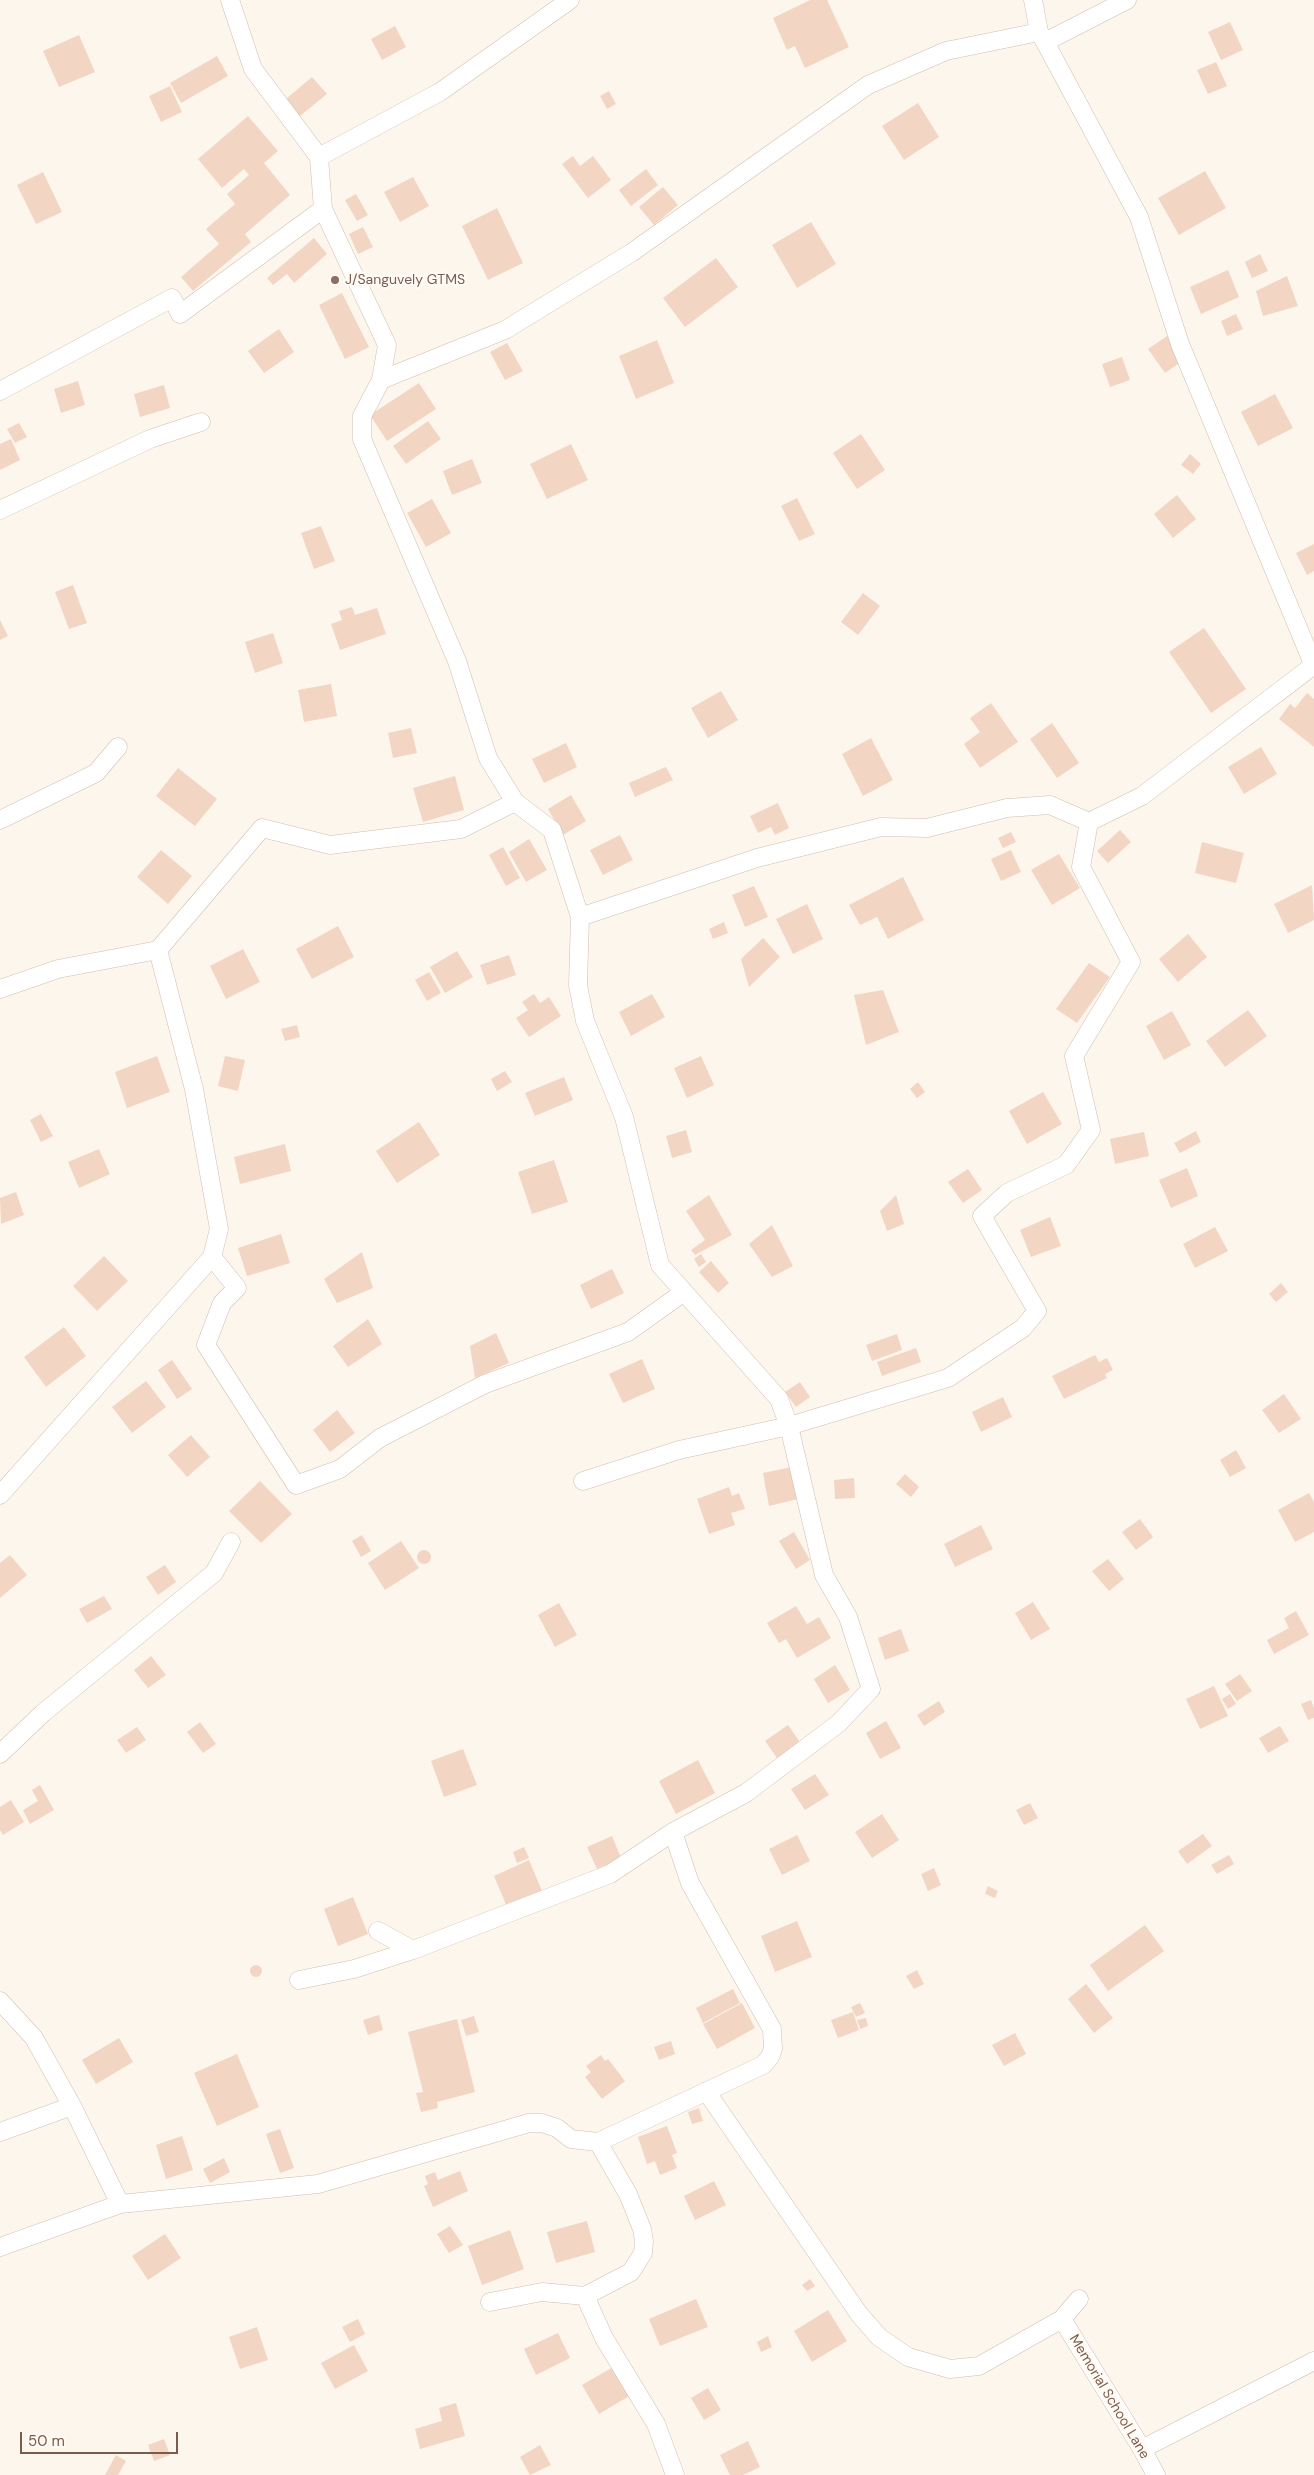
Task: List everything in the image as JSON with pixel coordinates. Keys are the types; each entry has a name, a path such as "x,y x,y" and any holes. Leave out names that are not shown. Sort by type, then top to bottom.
{"street":[{"path":"230,0 253,68 319,157 323,209 387,345 382,380 362,416 362,439 456,661 488,758 515,802 552,830 580,917 578,985 585,1021 624,1116 660,1265 779,1399 788,1426 824,1575 848,1618 870,1689 840,1724 746,1793 673,1832 610,1874 413,1950 354,1969 299,1980"},
{"path":"319,157 440,92 570,0"},
{"path":"580,917 757,858 881,827 927,828 1007,808 1050,805 1089,822 1142,796 1314,665 1180,344 1139,218 1042,37 1033,0"},
{"path":"382,380 514,324 631,253 868,85 946,51 1042,37 1127,0"},
{"path":"0,391 172,298 180,314 323,209"},
{"path":"0,510 150,439 201,422"},
{"path":"0,820 96,774 118,747"},
{"path":"0,989 58,969 158,950 262,828 330,845 461,829 515,802"},
{"path":"583,1481 679,1450 788,1426 948,1378 1023,1328 1037,1311 982,1216 1007,1193 1066,1165 1091,1130 1074,1056 1131,962 1081,866 1089,822"},
{"path":"0,1495 212,1257 219,1229 194,1089 158,950"},
{"path":"212,1257 236,1288 222,1304 206,1345 296,1485 340,1469 380,1438 485,1384 628,1332 684,1292"},
{"path":"0,1754 43,1714 214,1573 231,1542"},
{"path":"0,2247 120,2204 318,2184 529,2122 542,2123 557,2128 571,2139 598,2142 763,2065 770,2057 773,2048 772,2029 690,1883 673,1832"},
{"path":"378,1931 413,1950"},
{"path":"0,2001 34,2038 72,2106 120,2204"},
{"path":"706,2091 859,2314 879,2337 908,2357 950,2369 980,2366 1062,2320 1079,2299"},
{"path":"0,2132 72,2106"},
{"path":"490,2302 542,2292 585,2296 631,2272 643,2253 642,2229 628,2194 598,2142"},
{"path":"585,2296 604,2338 656,2424 676,2475"},
{"name":"Memorial School Lane","path":"1062,2320 1142,2449 1156,2475"},
{"path":"1142,2449 1314,2361"}],"building":[{"path":"810,0 827,0 849,47 805,68 795,46 787,50 773,18"},
{"path":"1230,22 1243,50 1221,60 1208,32"},
{"path":"395,26 406,47 382,60 371,39"},
{"path":"79,35 95,72 59,87 43,51"},
{"path":"217,56 228,76 181,103 170,83"},
{"path":"1216,62 1227,86 1208,94 1197,70"},
{"path":"312,77 327,94 300,116 286,99"},
{"path":"170,86 182,112 161,122 149,96"},
{"path":"609,91 616,104 607,109 600,96"},
{"path":"918,103 939,137 904,160 882,126"},
{"path":"248,116 278,151 264,163 290,195 245,234 251,242 193,291 181,277 219,244 206,229 235,204 227,194 249,175 244,169 222,188 198,159"},
{"path":"573,156 580,166 593,156 611,180 588,198 562,164"},
{"path":"646,169 658,185 631,206 619,190"},
{"path":"1205,171 1226,208 1179,235 1158,198"},
{"path":"43,172 62,212 36,224 17,185"},
{"path":"413,177 429,206 400,222 384,192"},
{"path":"663,187 678,205 654,225 639,207"},
{"path":"356,194 368,215 357,221 345,200"},
{"path":"497,208 523,263 488,280 462,226"},
{"path":"811,222 836,264 797,288 772,245"},
{"path":"363,227 373,247 358,254 349,234"},
{"path":"314,238 327,254 294,283 287,274 273,285 267,278"},
{"path":"1260,254 1268,271 1252,278 1245,262"},
{"path":"716,258 738,287 685,327 663,298"},
{"path":"1228,270 1239,297 1201,314 1190,287"},
{"path":"1287,276 1298,306 1263,316 1256,291"},
{"path":"342,293 369,347 345,359 319,305"},
{"path":"1236,314 1243,329 1227,336 1221,321"},
{"path":"279,329 294,352 264,373 248,351"},
{"path":"1167,336 1184,360 1165,373 1148,349"},
{"path":"657,340 674,383 636,399 619,356"},
{"path":"507,343 523,371 505,380 490,352"},
{"path":"1122,357 1130,380 1110,387 1102,364"},
{"path":"78,381 85,405 61,413 54,389"},
{"path":"419,383 436,409 387,441 370,415"},
{"path":"164,385 170,408 140,417 134,394"},
{"path":"1275,394 1293,428 1258,446 1241,412"},
{"path":"428,421 441,439 406,464 393,446"},
{"path":"19,423 27,437 15,443 7,429"},
{"path":"861,434 885,470 857,489 833,453"},
{"path":"11,439 20,460 0,470 0,444"},
{"path":"571,444 588,480 547,499 530,464"},
{"path":"1190,454 1201,464 1193,474 1181,465"},
{"path":"472,459 482,483 452,495 443,471"},
{"path":"1177,495 1196,519 1173,538 1154,514"},
{"path":"797,498 815,534 799,541 781,506"},
{"path":"432,499 451,533 426,547 407,513"},
{"path":"321,526 335,561 314,569 301,533"},
{"path":"1314,544 1314,571 1307,575 1296,553"},
{"path":"73,585 87,623 69,629 55,592"},
{"path":"863,593 880,606 858,635 841,622"},
{"path":"352,607 355,615 377,608 386,634 340,650 331,624 342,620 339,611"},
{"path":"0,620 8,636 0,640"},
{"path":"1204,628 1246,689 1211,713 1169,652"},
{"path":"273,633 283,663 255,673 245,642"},
{"path":"331,684 337,716 304,722 298,690"},
{"path":"721,691 738,720 708,738 691,708"},
{"path":"1307,693 1314,699 1314,747 1279,719 1290,704 1295,708"},
{"path":"991,703 1018,742 980,768 964,744 980,732 970,718"},
{"path":"1052,723 1079,763 1057,778 1030,739"},
{"path":"411,728 417,753 393,758 388,733"},
{"path":"871,738 893,780 863,796 842,754"},
{"path":"566,743 577,767 544,783 532,759"},
{"path":"1261,747 1277,774 1244,794 1228,767"},
{"path":"666,767 673,780 635,797 629,783"},
{"path":"178,768 217,799 195,826 156,796"},
{"path":"455,776 464,810 423,822 413,788"},
{"path":"571,795 586,821 563,835 548,809"},
{"path":"778,803 789,828 775,835 771,827 758,833 750,816"},
{"path":"1120,830 1131,842 1108,863 1097,851"},
{"path":"1011,832 1016,842 1003,848 998,838"},
{"path":"620,835 633,860 603,875 590,850"},
{"path":"529,839 547,870 526,882 509,852"},
{"path":"1202,842 1244,853 1236,883 1195,873"},
{"path":"503,847 520,878 506,886 489,855"},
{"path":"161,850 192,876 168,904 137,877"},
{"path":"1011,850 1021,872 1001,881 991,859"},
{"path":"1059,854 1080,888 1052,905 1031,870"},
{"path":"903,877 924,920 888,939 877,917 860,925 849,905"},
{"path":"1312,885 1314,920 1288,933 1274,904"},
{"path":"754,886 768,917 745,927 732,895"},
{"path":"807,904 823,939 793,954 776,919"},
{"path":"724,922 728,933 713,939 709,929"},
{"path":"338,926 354,957 312,979 296,949"},
{"path":"1188,934 1207,957 1178,982 1159,959"},
{"path":"763,938 780,957 749,987 741,959"},
{"path":"243,949 260,982 226,999 210,966"},
{"path":"457,951 473,977 445,993 430,967"},
{"path":"509,955 516,975 487,985 480,965"},
{"path":"1089,963 1110,977 1077,1023 1056,1009"},
{"path":"429,972 441,993 427,1001 415,980"},
{"path":"883,990 899,1032 866,1045 854,995"},
{"path":"534,994 540,1003 549,997 561,1016 529,1037 516,1018 528,1010 522,1002"},
{"path":"652,994 665,1017 631,1036 619,1012"},
{"path":"1248,1010 1267,1036 1225,1067 1206,1041"},
{"path":"1172,1011 1191,1045 1164,1060 1146,1026"},
{"path":"297,1025 300,1037 285,1041 281,1029"},
{"path":"157,1056 170,1092 127,1108 115,1072"},
{"path":"225,1056 245,1060 238,1091 218,1086"},
{"path":"701,1056 714,1085 687,1098 674,1068"},
{"path":"505,1071 512,1082 497,1091 491,1079"},
{"path":"564,1077 573,1100 535,1116 525,1093"},
{"path":"918,1082 925,1092 917,1098 910,1089"},
{"path":"1043,1092 1062,1124 1027,1144 1009,1111"},
{"path":"41,1114 53,1136 41,1142 30,1120"},
{"path":"419,1122 440,1155 397,1183 376,1151"},
{"path":"686,1130 692,1152 672,1158 666,1136"},
{"path":"1196,1131 1201,1142 1180,1153 1174,1143"},
{"path":"1144,1132 1149,1156 1115,1164 1110,1139"},
{"path":"285,1144 291,1171 240,1184 234,1157"},
{"path":"99,1149 110,1174 79,1188 68,1162"},
{"path":"554,1160 568,1202 532,1214 518,1172"},
{"path":"1187,1168 1198,1196 1171,1208 1159,1180"},
{"path":"968,1169 982,1190 963,1203 948,1182"},
{"path":"16,1192 24,1215 1,1224 0,1198"},
{"path":"709,1195 732,1235 695,1255 691,1250 705,1240 686,1211"},
{"path":"896,1195 904,1224 887,1231 880,1211"},
{"path":"1050,1217 1061,1246 1031,1257 1020,1230"},
{"path":"772,1225 793,1266 772,1277 749,1244"},
{"path":"1215,1227 1228,1251 1195,1268 1183,1244"},
{"path":"281,1234 290,1263 247,1276 238,1248"},
{"path":"362,1252 373,1288 337,1303 324,1279"},
{"path":"701,1254 706,1262 699,1267 694,1259"},
{"path":"104,1256 128,1281 97,1311 73,1286"},
{"path":"711,1261 729,1283 718,1293 699,1272"},
{"path":"612,1269 624,1293 591,1309 580,1285"},
{"path":"1281,1283 1288,1292 1276,1302 1269,1294"},
{"path":"368,1319 382,1344 348,1367 333,1346"},
{"path":"64,1327 86,1356 46,1387 24,1357"},
{"path":"496,1333 509,1363 475,1378 470,1346"},
{"path":"897,1334 902,1350 872,1361 866,1345"},
{"path":"916,1348 921,1362 882,1376 877,1362"},
{"path":"1095,1355 1099,1362 1107,1358 1113,1370 1105,1374 1107,1378 1064,1399 1052,1376"},
{"path":"642,1359 655,1389 623,1403 609,1374"},
{"path":"172,1360 192,1389 177,1399 158,1370"},
{"path":"146,1381 166,1407 132,1433 112,1407"},
{"path":"800,1382 810,1397 796,1407 785,1392"},
{"path":"1284,1394 1301,1419 1279,1433 1262,1410"},
{"path":"1003,1397 1012,1417 981,1432 972,1412"},
{"path":"337,1410 355,1433 330,1452 313,1430"},
{"path":"191,1435 210,1457 187,1477 168,1455"},
{"path":"1236,1450 1246,1468 1230,1477 1220,1460"},
{"path":"792,1467 798,1499 769,1506 763,1473"},
{"path":"905,1474 919,1487 911,1497 896,1484"},
{"path":"854,1478 855,1498 835,1499 834,1480"},
{"path":"260,1481 292,1514 261,1543 229,1511"},
{"path":"729,1487 732,1496 739,1493 745,1509 731,1513 735,1525 709,1534 697,1499"},
{"path":"1309,1493 1314,1502 1314,1532 1295,1542 1278,1510"},
{"path":"1140,1519 1153,1537 1136,1550 1122,1532"},
{"path":"981,1525 993,1549 955,1567 944,1544"},
{"path":"794,1532 810,1560 796,1569 779,1541"},
{"path":"362,1535 371,1551 361,1557 352,1541"},
{"path":"401,1541 419,1568 385,1590 368,1563"},
{"path":"421,1550 427,1550 431,1557 427,1564 421,1564 417,1560 417,1554"},
{"path":"10,1555 27,1575 0,1598 0,1563"},
{"path":"1108,1559 1124,1579 1109,1591 1092,1571"},
{"path":"165,1565 176,1582 158,1595 146,1577"},
{"path":"104,1596 112,1609 87,1623 79,1609"},
{"path":"1033,1602 1050,1629 1031,1640 1015,1613"},
{"path":"559,1603 577,1635 555,1647 538,1615"},
{"path":"796,1606 807,1624 819,1617 831,1638 797,1658 786,1639 779,1643 767,1623"},
{"path":"1296,1611 1309,1635 1274,1654 1267,1640 1289,1628 1284,1618"},
{"path":"901,1629 909,1651 885,1660 878,1638"},
{"path":"151,1656 166,1675 148,1688 134,1670"},
{"path":"835,1665 850,1690 828,1703 814,1679"},
{"path":"1240,1674 1252,1691 1237,1701 1225,1684"},
{"path":"1214,1686 1228,1716 1200,1729 1186,1699"},
{"path":"1230,1694 1236,1704 1228,1709 1222,1699"},
{"path":"1311,1700 1314,1708 1314,1718 1308,1720 1301,1704"},
{"path":"939,1701 945,1712 924,1726 917,1715"},
{"path":"886,1721 901,1748 880,1759 866,1733"},
{"path":"200,1722 216,1744 203,1753 187,1732"},
{"path":"788,1725 800,1742 777,1758 765,1741"},
{"path":"1280,1726 1289,1741 1268,1753 1259,1738"},
{"path":"137,1727 146,1740 126,1753 117,1740"},
{"path":"463,1749 477,1785 444,1797 431,1761"},
{"path":"698,1760 715,1793 676,1814 659,1781"},
{"path":"815,1774 829,1795 805,1810 791,1789"},
{"path":"40,1785 54,1810 30,1824 23,1810 38,1801 32,1790"},
{"path":"11,1800 24,1822 3,1835 0,1830 0,1807"},
{"path":"1030,1803 1038,1818 1024,1825 1016,1810"},
{"path":"882,1814 899,1840 872,1858 855,1832"},
{"path":"1203,1834 1212,1846 1187,1864 1178,1851"},
{"path":"797,1835 810,1861 782,1875 769,1849"},
{"path":"612,1836 621,1858 597,1869 587,1847"},
{"path":"524,1847 529,1858 517,1863 513,1852"},
{"path":"1229,1855 1234,1864 1217,1874 1211,1865"},
{"path":"529,1860 542,1891 507,1907 494,1876"},
{"path":"934,1868 941,1885 928,1891 921,1874"},
{"path":"988,1886 998,1891 995,1898 985,1894"},
{"path":"353,1897 368,1934 338,1946 324,1909"},
{"path":"797,1921 812,1957 775,1972 761,1936"},
{"path":"1145,1925 1164,1951 1108,1991 1090,1965"},
{"path":"254,1965 258,1965 262,1971 258,1977 254,1977 250,1973 250,1969"},
{"path":"917,1970 924,1984 914,1989 906,1976"},
{"path":"1086,1984 1113,2018 1094,2033 1068,1999"},
{"path":"733,1989 740,2003 703,2023 696,2008"},
{"path":"742,2003 755,2028 717,2049 703,2024"},
{"path":"860,2003 865,2013 856,2017 851,2007"},
{"path":"853,2012 859,2030 838,2038 831,2020"},
{"path":"379,2015 383,2030 368,2035 363,2020"},
{"path":"474,2016 479,2032 466,2036 461,2020"},
{"path":"866,2018 868,2026 860,2029 857,2020"},
{"path":"457,2019 475,2092 437,2102 438,2108 421,2112 416,2093 423,2092 408,2032"},
{"path":"1015,2033 1026,2054 1004,2066 992,2045"},
{"path":"119,2038 133,2062 96,2084 82,2060"},
{"path":"671,2041 675,2054 659,2060 654,2047"},
{"path":"237,2054 259,2107 217,2126 194,2073"},
{"path":"601,2055 605,2061 608,2059 625,2081 602,2099 585,2077 591,2072 586,2066"},
{"path":"699,2108 703,2121 692,2124 688,2112"},
{"path":"667,2126 677,2153 672,2155 677,2168 660,2175 655,2161 647,2164 638,2137"},
{"path":"280,2129 294,2168 280,2173 266,2134"},
{"path":"182,2136 193,2170 166,2179 156,2145"},
{"path":"224,2158 230,2172 210,2183 203,2169"},
{"path":"460,2171 468,2191 433,2207 424,2186 428,2184 425,2176 435,2172 438,2180"},
{"path":"714,2181 726,2205 695,2220 684,2196"},
{"path":"587,2221 595,2252 556,2263 547,2232"},
{"path":"450,2226 463,2245 449,2253 437,2234"},
{"path":"510,2230 524,2269 482,2285 468,2246"},
{"path":"165,2234 181,2258 148,2280 132,2256"},
{"path":"810,2279 815,2286 807,2291 802,2285"},
{"path":"696,2299 708,2327 660,2346 649,2319"},
{"path":"828,2310 847,2341 812,2362 794,2331"},
{"path":"358,2319 365,2334 350,2342 342,2327"},
{"path":"257,2327 268,2360 240,2369 229,2337"},
{"path":"558,2333 570,2358 536,2375 524,2349"},
{"path":"768,2336 772,2347 761,2352 757,2342"},
{"path":"354,2345 368,2371 335,2389 321,2363"},
{"path":"615,2366 631,2395 599,2414 582,2385"},
{"path":"708,2388 721,2410 704,2420 691,2398"},
{"path":"456,2403 465,2436 420,2449 415,2429 442,2421 439,2408"},
{"path":"164,2439 170,2455 154,2461 148,2445"},
{"path":"748,2441 760,2467 743,2475 730,2475 720,2455"},
{"path":"540,2445 551,2465 530,2475 520,2457"},
{"path":"116,2455 126,2461 118,2475 105,2475"}],"place":[{"name":"J/Sanguvely GTMS","path":"335,280"}]}
